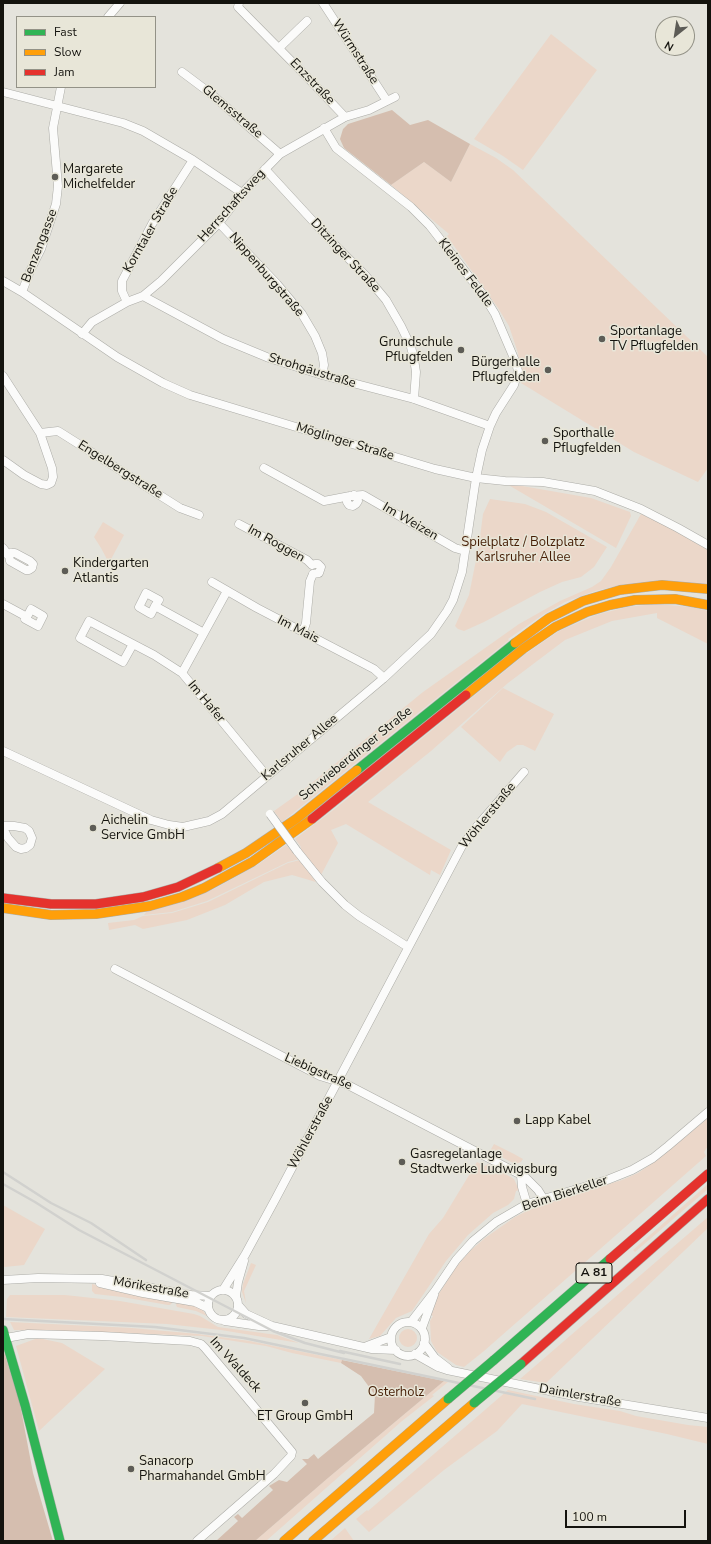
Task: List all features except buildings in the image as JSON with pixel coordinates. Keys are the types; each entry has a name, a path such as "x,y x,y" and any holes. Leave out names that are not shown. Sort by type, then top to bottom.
{"main road":[{"name":"Schwieberdinger Straße","path":"3,898 51,904 96,904 143,897 178,887 199,878 246,853 296,819 512,644 549,618 583,601 620,590 662,585 708,589"},
{"name":"Schwieberdinger Straße","path":"3,908 51,915 96,914 150,906 182,897 204,888 252,862 302,827 523,649 555,626 593,610 635,600 675,599 708,605"},
{"name":"A 81","path":"284,1541 708,1174"},
{"name":"A 81","path":"313,1541 521,1364 708,1199"},
{"name":"Im Waldeck","path":"4,1334 25,1405 60,1541"}],"street":[{"path":"109,16 120,3"},
{"name":"Enzstraße","path":"239,3 238,7 345,117"},
{"name":"Würmstraße","path":"322,3 387,101"},
{"name":"Enzstraße","path":"279,48 307,21"},
{"name":"Glemsstraße","path":"182,72 210,93 280,154"},
{"name":"Benzengasse","path":"22,292 30,271 41,250 56,204 58,179 53,128 61,88"},
{"path":"3,92 57,105 80,113 123,123 144,130 193,160 242,193"},
{"name":"Herrschaftsweg","path":"82,334 92,322 127,302 143,296 161,281 219,223 242,193 280,154 345,117 369,110 395,97"},
{"name":"Kleines Feldle","path":"324,128 336,148 430,226 484,296 504,332 518,371 514,385 496,413 490,426 476,478"},
{"name":"Korntaler Straße","path":"127,302 122,291 122,281 152,224 193,160"},
{"name":"Ditzinger Straße","path":"265,168 334,244 365,275 386,300 401,326 414,359 416,372 414,399"},
{"name":"Nippenburgstraße","path":"219,223 277,284 302,314 315,336 322,353 324,366 322,375"},
{"name":"Möglinger Straße","path":"3,281 22,292 82,334 117,356 159,381 190,395 435,469 476,478 505,481 543,482 595,491 641,509 708,545"},
{"name":"Strohgäustraße","path":"143,296 223,339 268,358 322,375 414,399 490,426"},
{"path":"3,376 40,433 52,468 53,477 51,483 47,485 41,484 24,475 3,460"},
{"name":"Engelbergstraße","path":"40,433 58,431 180,508 199,514"},
{"name":"Im Weizen","path":"264,468 324,501 352,495 363,495 455,548 465,551"},
{"name":"Karlsruher Allee","path":"3,751 151,820 169,825 183,826 209,821 222,814 384,678 420,646 440,623 453,600 462,572 476,478"},
{"name":"Im Roggen","path":"239,524 308,560 312,565 310,569 313,574 310,581 306,623 303,632"},
{"name":"Im Mais","path":"212,582 374,669 384,678"},
{"path":"182,673 227,591"},
{"path":"3,604 26,617"},
{"path":"155,606 204,633"},
{"name":"Im Hafer","path":"133,644 123,662 80,638 89,621 133,644 182,673 267,776"},
{"name":"Wöhlerstraße","path":"223,1290 245,1255 462,846 478,825 524,772"},
{"path":"271,812 297,851 322,882 345,905 366,921 408,947"},
{"name":"Liebigstraße","path":"115,969 320,1076 346,1084 521,1175 534,1185 543,1198"},
{"name":"Beim Bierkeller","path":"411,1322 435,1291 456,1260 473,1241 500,1219 527,1204 543,1198 607,1180 632,1170 658,1154 708,1112"},
{"path":"521,1175 522,1187 527,1204"},
{"name":"Wöhlerstraße","path":"236,1296 245,1255"},
{"name":"Mörikestraße","path":"3,1280 38,1278 102,1279 191,1295 211,1296 216,1292 223,1290"},
{"name":"Mörikestraße","path":"90,1280 111,1286 195,1302 208,1308 216,1319 259,1326 272,1326 379,1350 396,1350"},
{"path":"223,1290 228,1290 236,1296 239,1306 236,1314 229,1320 225,1321"},
{"name":"Beim Bierkeller","path":"422,1328 435,1291"},
{"path":"208,1308 211,1296"},
{"name":"Mörikestraße","path":"239,1306 246,1314 272,1326"},
{"path":"411,1322 422,1328 425,1335 424,1343 419,1352 407,1355 396,1350 393,1346 391,1337 396,1327 400,1324 411,1322"},
{"name":"Im Waldeck","path":"4,1334 117,1337 194,1342 205,1348 292,1452 291,1456 274,1474 197,1541"},
{"path":"366,1346 391,1337"},
{"name":"Daimlerstraße","path":"424,1343 435,1358 452,1370"},
{"name":"Daimlerstraße","path":"415,1354 438,1367 579,1397 643,1406 708,1418"}],"green space":[{"path":"551,34 597,70 523,170 474,139"},
{"path":"392,110 410,125 428,120 470,144 451,182 424,162 391,185 344,148 340,139 343,129 348,124"},
{"name":"Sportanlage TV Pflugfelden","path":"470,144 496,158 513,170 708,357 708,468 698,482 634,452 521,383 518,353 509,326 498,308 447,236 449,234 391,185 424,162 451,182"},
{"path":"505,483 591,498 630,512 631,516 616,548"},
{"name":"Spielplatz / Bolzplatz Karlsruher Allee","path":"490,499 525,504 546,512 607,547 594,567 581,577 562,582 540,592 464,631 455,626 469,595 479,545 483,514"},
{"path":"641,514 669,527 708,550 708,585 625,584 595,591 565,602 544,614 508,639 509,640 282,822 274,811 302,791 423,692 519,624 560,601 592,587 601,581 611,567"},
{"path":"103,522 124,535 109,563 94,537"},
{"path":"655,604 691,607 708,611 708,644 657,618 657,613 612,621 565,640 508,683 431,751 368,802 451,850 440,875 431,870 430,875 346,824 331,830 338,843 321,875 300,849 301,847 295,839 336,808 527,653 559,631 596,615 627,607"},
{"path":"503,688 554,714 535,751 523,745 517,745 507,752 500,762 461,727"},
{"path":"286,845 300,859 288,862 207,901 172,912 144,915 147,911 197,896 216,888 259,864"},
{"path":"300,860 316,882 292,875 264,882 225,905 187,920 143,929 135,925 109,930 108,923 134,920 143,916 172,913 208,902 288,863"},
{"path":"708,1118 708,1146 704,1152 706,1156 484,1351 464,1367 456,1365 437,1352 431,1341 430,1321 433,1316 429,1314 440,1292 456,1267 470,1251 485,1238 515,1217 529,1210 622,1180 638,1173 661,1157"},
{"path":"494,1144 523,1159 521,1162 515,1164 490,1151"},
{"path":"477,1162 485,1166 488,1164 514,1179 519,1190 516,1191 514,1199 508,1205 493,1213 468,1235 446,1261 412,1311 396,1318 380,1336 369,1339 429,1234 443,1218"},
{"path":"708,1184 708,1189 635,1252 633,1250"},
{"path":"3,1205 45,1229 24,1265 3,1266"},
{"path":"708,1217 708,1228 546,1383 520,1379"},
{"path":"251,1263 256,1265 244,1291 246,1303 242,1292 243,1284"},
{"path":"92,1284 172,1301 172,1303 168,1305 95,1294 92,1291"},
{"path":"10,1295 65,1295 120,1301 194,1314 218,1327 277,1335 299,1343 221,1330 167,1324 6,1317 7,1299"},
{"path":"177,1302 189,1303 202,1309 207,1316 196,1311 177,1307"},
{"path":"10,1322 132,1328 198,1334 250,1341 342,1360 341,1363 266,1346 202,1336 14,1330"},
{"path":"404,1329 412,1329 417,1334 415,1345 412,1347 404,1347 399,1342 399,1334"},
{"path":"38,1338 62,1343 105,1369 39,1431 16,1346"},
{"path":"3,1349 19,1399 33,1473 53,1541 3,1541"},
{"name":"Osterholz","path":"342,1360 444,1381 255,1541 216,1541 238,1521 234,1517 238,1514 242,1518 273,1490 269,1486 279,1480 287,1482 307,1464 302,1459 308,1459 314,1454 318,1459 374,1413 375,1395 361,1376 341,1363"},
{"path":"444,1381 448,1382 432,1395 434,1396 402,1421 266,1541 255,1541 328,1478"},
{"path":"508,1390 574,1404 620,1411 636,1416 708,1427 708,1444 522,1404 497,1431 444,1470 369,1532 356,1519 367,1510 368,1511"},
{"path":"345,1528 354,1541 330,1541"}],"railway":[{"path":"3,1172 51,1203 91,1223 146,1260"},
{"path":"3,1184 79,1230 273,1331 305,1343 344,1353"},
{"path":"3,1319 155,1327 244,1338 535,1399"},
{"path":"340,1351 400,1364"}],"traffic: fast":[{"path":"357,770 515,643"},
{"path":"494,1360 610,1259"},
{"path":"3,1330 25,1405 60,1541"},
{"path":"448,1399 494,1360"},
{"path":"474,1403 521,1364"}],"traffic: slow":[{"path":"515,643 549,618 583,601 620,590 662,585 708,589"},
{"path":"466,695 523,649 555,627 587,612 610,605 635,600 675,599 708,605"},
{"path":"218,868 246,853 296,819 357,770"},
{"path":"3,908 51,915 96,914 150,906 182,897 204,888 252,862 312,819"},
{"path":"284,1541 448,1399"},
{"path":"313,1541 474,1403"}],"traffic: jam":[{"path":"312,819 466,695"},
{"path":"3,898 51,904 96,904 143,897 178,887 218,868"},
{"path":"610,1259 708,1174"},
{"path":"521,1364 708,1199"}],"place":[{"name":"Margarete Michelfelder","path":"55,177"},
{"name":"Sportanlage TV Pflugfelden","path":"602,339"},
{"name":"Grundschule Pflugfelden","path":"461,350"},
{"name":"Bürgerhalle Pflugfelden","path":"548,370"},
{"name":"Sporthalle Pflugfelden","path":"545,441"},
{"name":"Kindergarten Atlantis","path":"65,571"},
{"name":"Aichelin Service GmbH","path":"93,828"},
{"name":"Lapp Kabel","path":"517,1121"},
{"name":"Gasregelanlage Stadtwerke Ludwigsburg","path":"402,1162"},
{"name":"ET Group GmbH","path":"305,1403"},
{"name":"Sanacorp Pharmahandel GmbH","path":"131,1469"}]}
